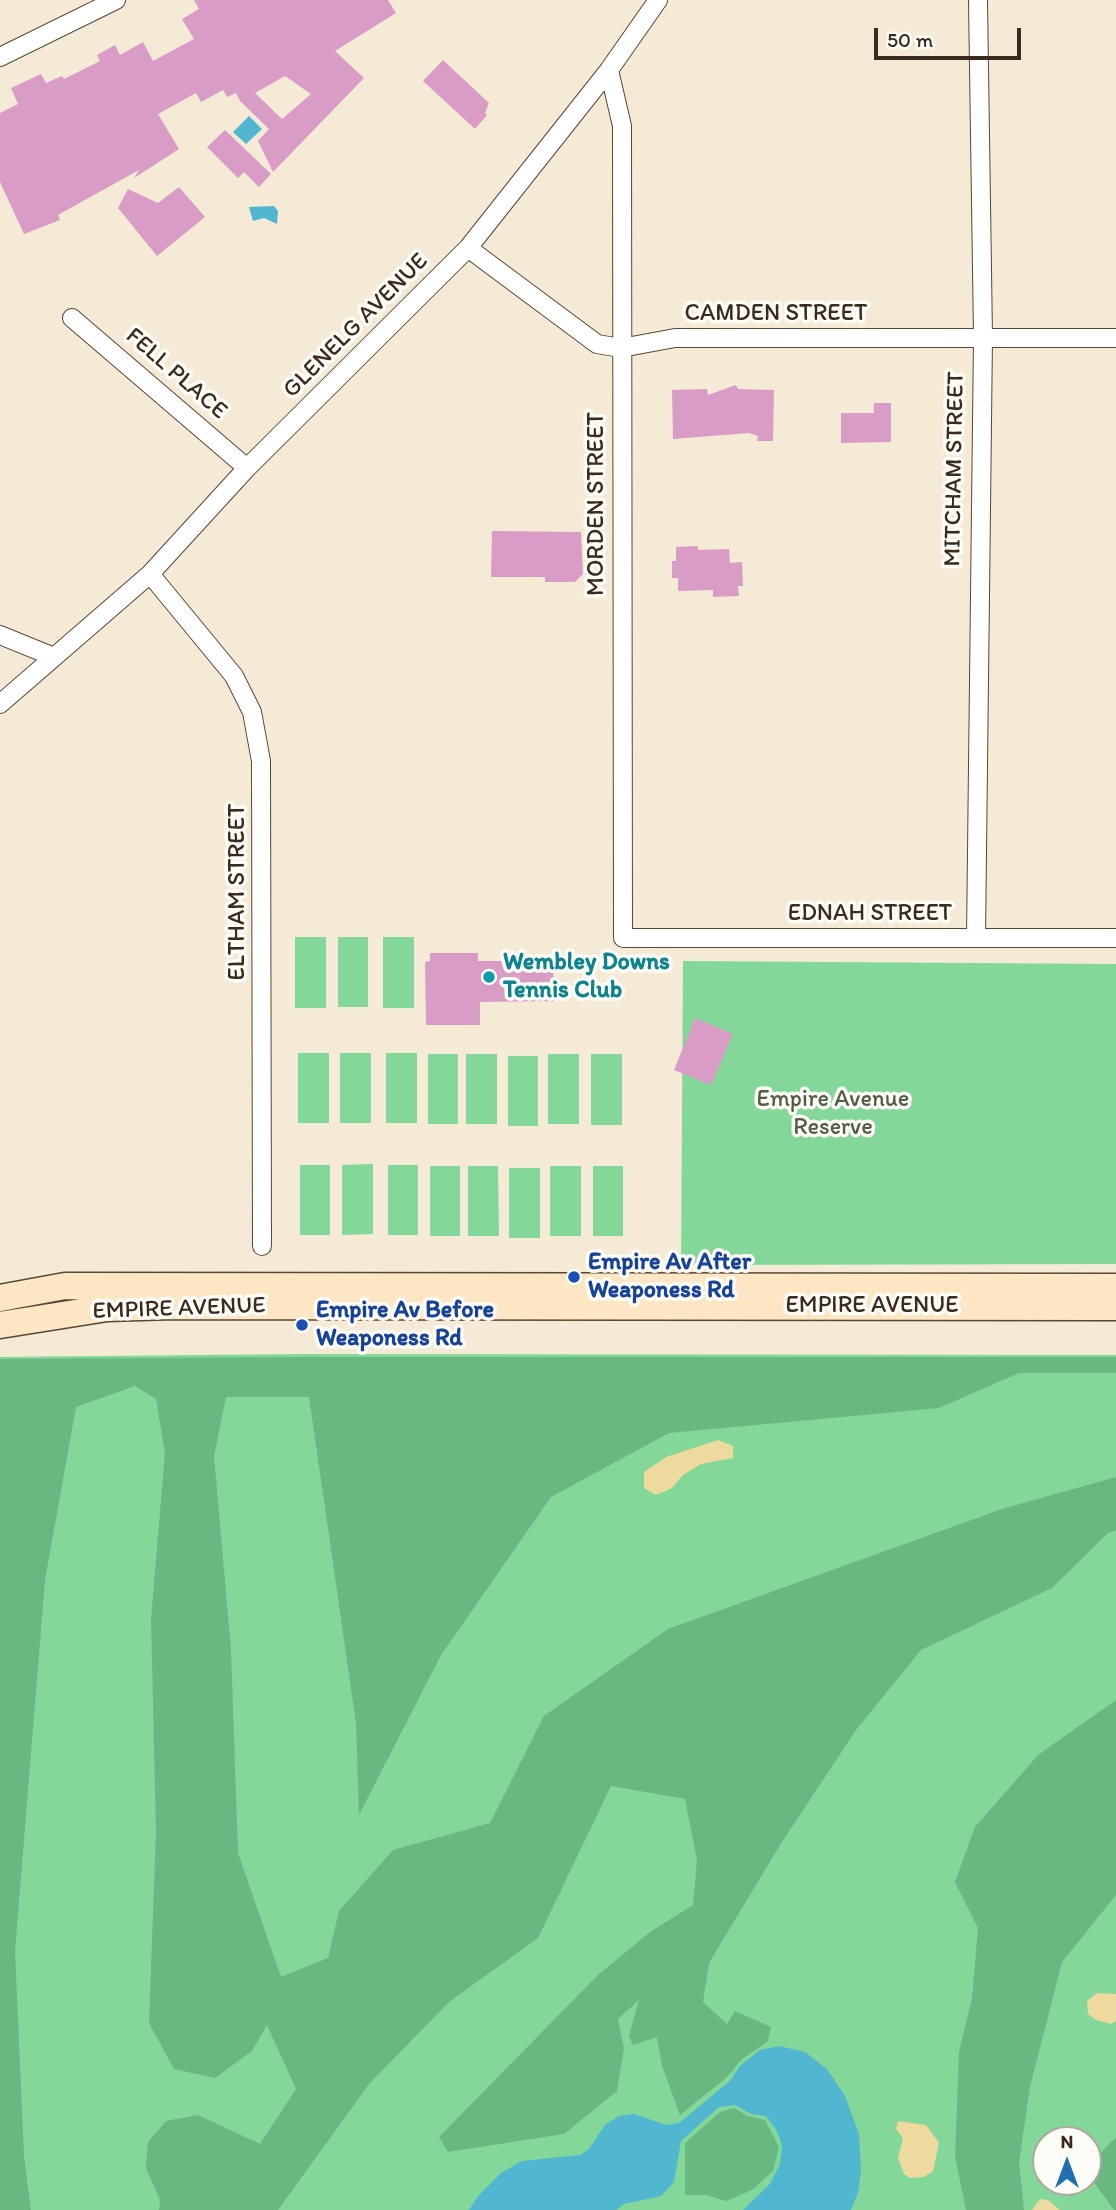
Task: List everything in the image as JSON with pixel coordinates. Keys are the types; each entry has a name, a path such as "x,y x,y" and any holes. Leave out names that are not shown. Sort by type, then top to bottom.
{"main road":[{"name":"EMPIRE AVENUE","path":"0,1298 65,1286 1116,1287"},
{"name":"EMPIRE AVENUE","path":"0,1325 107,1308 173,1306 1116,1307"}],"street":[{"path":"0,57 116,0"},
{"name":"GLENELG AVENUE","path":"0,704 150,574 247,468 468,248 609,70 658,0"},
{"name":"MITCHAM STREET","path":"976,938 983,337 978,0"},
{"name":"MORDEN STREET","path":"609,70 622,126 623,939"},
{"name":"CAMDEN STREET","path":"468,248 597,344 621,348 675,338 1116,338"},
{"name":"FELL PLACE","path":"72,318 247,468"},
{"name":"ELTHAM STREET","path":"150,574 234,676 252,712 261,761 262,1246"},
{"path":"0,635 54,657"},
{"name":"EDNAH STREET","path":"623,939 1116,938"}],"green space":[{"path":"295,937 326,937 326,1008 295,1008"},
{"path":"338,937 368,937 368,1007 338,1007"},
{"path":"383,937 414,937 414,1008 383,1008"},
{"name":"Empire Avenue Reserve","path":"683,961 1116,964 1116,1264 681,1265"},
{"path":"298,1053 329,1053 329,1123 298,1123"},
{"path":"340,1053 371,1053 371,1123 340,1123"},
{"path":"386,1053 417,1053 417,1123 386,1123"},
{"path":"428,1054 458,1054 458,1124 428,1124"},
{"path":"466,1054 497,1054 497,1124 466,1124"},
{"path":"548,1054 579,1054 579,1124 548,1124"},
{"path":"591,1054 622,1054 622,1125 591,1125"},
{"path":"508,1056 538,1056 538,1126 508,1126"},
{"path":"373,1164 373,1234 342,1235 342,1165"},
{"path":"300,1165 330,1165 330,1235 300,1235"},
{"path":"388,1165 418,1165 418,1235 388,1235"},
{"path":"430,1166 460,1166 460,1236 430,1236"},
{"path":"468,1166 498,1166 499,1236 468,1236"},
{"path":"550,1166 581,1166 581,1236 550,1236"},
{"path":"593,1166 623,1166 623,1236 593,1236"},
{"path":"509,1168 540,1168 540,1238 509,1238"},
{"path":"305,1354 1116,1355 1116,2210 0,2210 0,1357"},
{"path":"1116,1357 1116,1373 1019,1373 939,1408 669,1433 551,1497 441,1655 359,1815 356,1723 309,1397 226,1397 214,1456 231,1650 238,1853 281,1977 328,1958 339,1911 393,1850 490,1823 544,1716 668,1629 1002,1509 1116,1477 1116,1530 1108,1533 1052,1588 921,1650 856,1730 780,1845 709,1963 703,2002 727,2024 735,2011 771,2027 768,2041 741,2060 726,2078 680,2115 662,2066 657,2037 633,2045 629,2036 639,2000 618,2019 624,2049 617,2091 564,2134 448,2152 439,2137 598,1975 650,1932 693,1905 697,1860 685,1799 611,1786 538,1938 449,2002 369,2084 278,2210 159,2210 160,2200 146,2168 148,2142 166,2121 198,2115 260,2144 296,2089 267,2025 252,2051 215,2078 174,2069 149,2023 156,1832 151,1619 165,1453 156,1399 135,1386 76,1407 45,1580 15,1951 24,2156 31,2210 0,2210 0,1359"},
{"path":"1116,1700 1116,1895 1062,1962 1030,2087 1019,2163 1024,2210 966,2210 955,2157 959,2052 972,1998 978,1928 955,1882 975,1827 1038,1755"},
{"path":"734,2108 748,2116 765,2120 779,2147 773,2171 752,2190 726,2201 706,2195 685,2195 685,2143 720,2112"},
{"path":"1116,2137 1116,2210 1102,2193 1102,2152"}],"sand":[{"path":"718,1440 733,1446 733,1458 701,1464 683,1475 672,1488 656,1495 644,1488 644,1472 666,1457"},
{"path":"1097,1993 1116,1994 1116,2021 1111,2024 1096,2020 1088,2014 1087,2001"},
{"path":"898,2121 926,2125 939,2143 933,2171 924,2177 910,2178 904,2174 898,2158 903,2138 896,2129"},
{"path":"1040,2199 1048,2200 1060,2210 1032,2210"}],"water":[{"path":"249,116 262,129 246,144 233,132"},
{"path":"274,206 278,211 277,224 264,218 253,221 249,207"},
{"path":"779,2046 805,2052 827,2069 845,2096 859,2134 861,2170 858,2193 851,2210 743,2210 770,2184 780,2164 782,2146 777,2131 766,2116 751,2114 735,2105 719,2107 681,2141 674,2182 661,2196 624,2204 616,2210 469,2210 479,2195 501,2173 522,2161 580,2155 589,2149 605,2125 619,2116 634,2114 666,2125 679,2123 730,2081 740,2066 760,2050"}],"building":[{"path":"194,0 388,0 396,13 335,51 364,78 273,172 258,141 269,129 240,101 236,93 227,97 223,90 201,102 196,93 158,114 179,149 134,178 139,170 58,215 60,220 24,234 0,182 0,113 18,104 11,88 41,74 46,83 62,76 64,79 100,61 97,55 115,45 120,55 143,42 153,61 194,39 182,19 199,9","holes":["285,76 311,94 282,119 255,93"]},
{"path":"443,60 489,103 485,113 487,115 475,129 423,81"},
{"path":"225,130 271,174 259,187 244,172 238,178 207,147"},
{"path":"179,187 205,217 157,256 118,208 128,189 158,203"},
{"path":"736,385 738,389 774,390 773,441 757,441 758,436 749,433 673,439 672,390 707,389 708,395"},
{"path":"874,403 891,403 891,442 841,443 841,413 874,413"},
{"path":"492,531 581,532 583,574 575,582 545,582 545,577 491,577"},
{"path":"698,546 698,550 729,549 730,563 742,562 743,586 738,586 739,596 713,597 713,590 678,591 678,578 672,578 672,561 676,561 676,547"},
{"name":"Wembley Downs Tennis Club","path":"430,953 478,953 478,961 553,961 554,1001 480,1002 480,1025 426,1025 425,962 430,961"},
{"path":"695,1018 733,1034 711,1085 674,1070"}],"place":[{"name":"Wembley Downs Tennis Club","path":"489,977"},
{"name":"Empire Av After Weaponess Rd","path":"574,1277"},
{"name":"Empire Av Before Weaponess Rd","path":"302,1325"}]}
